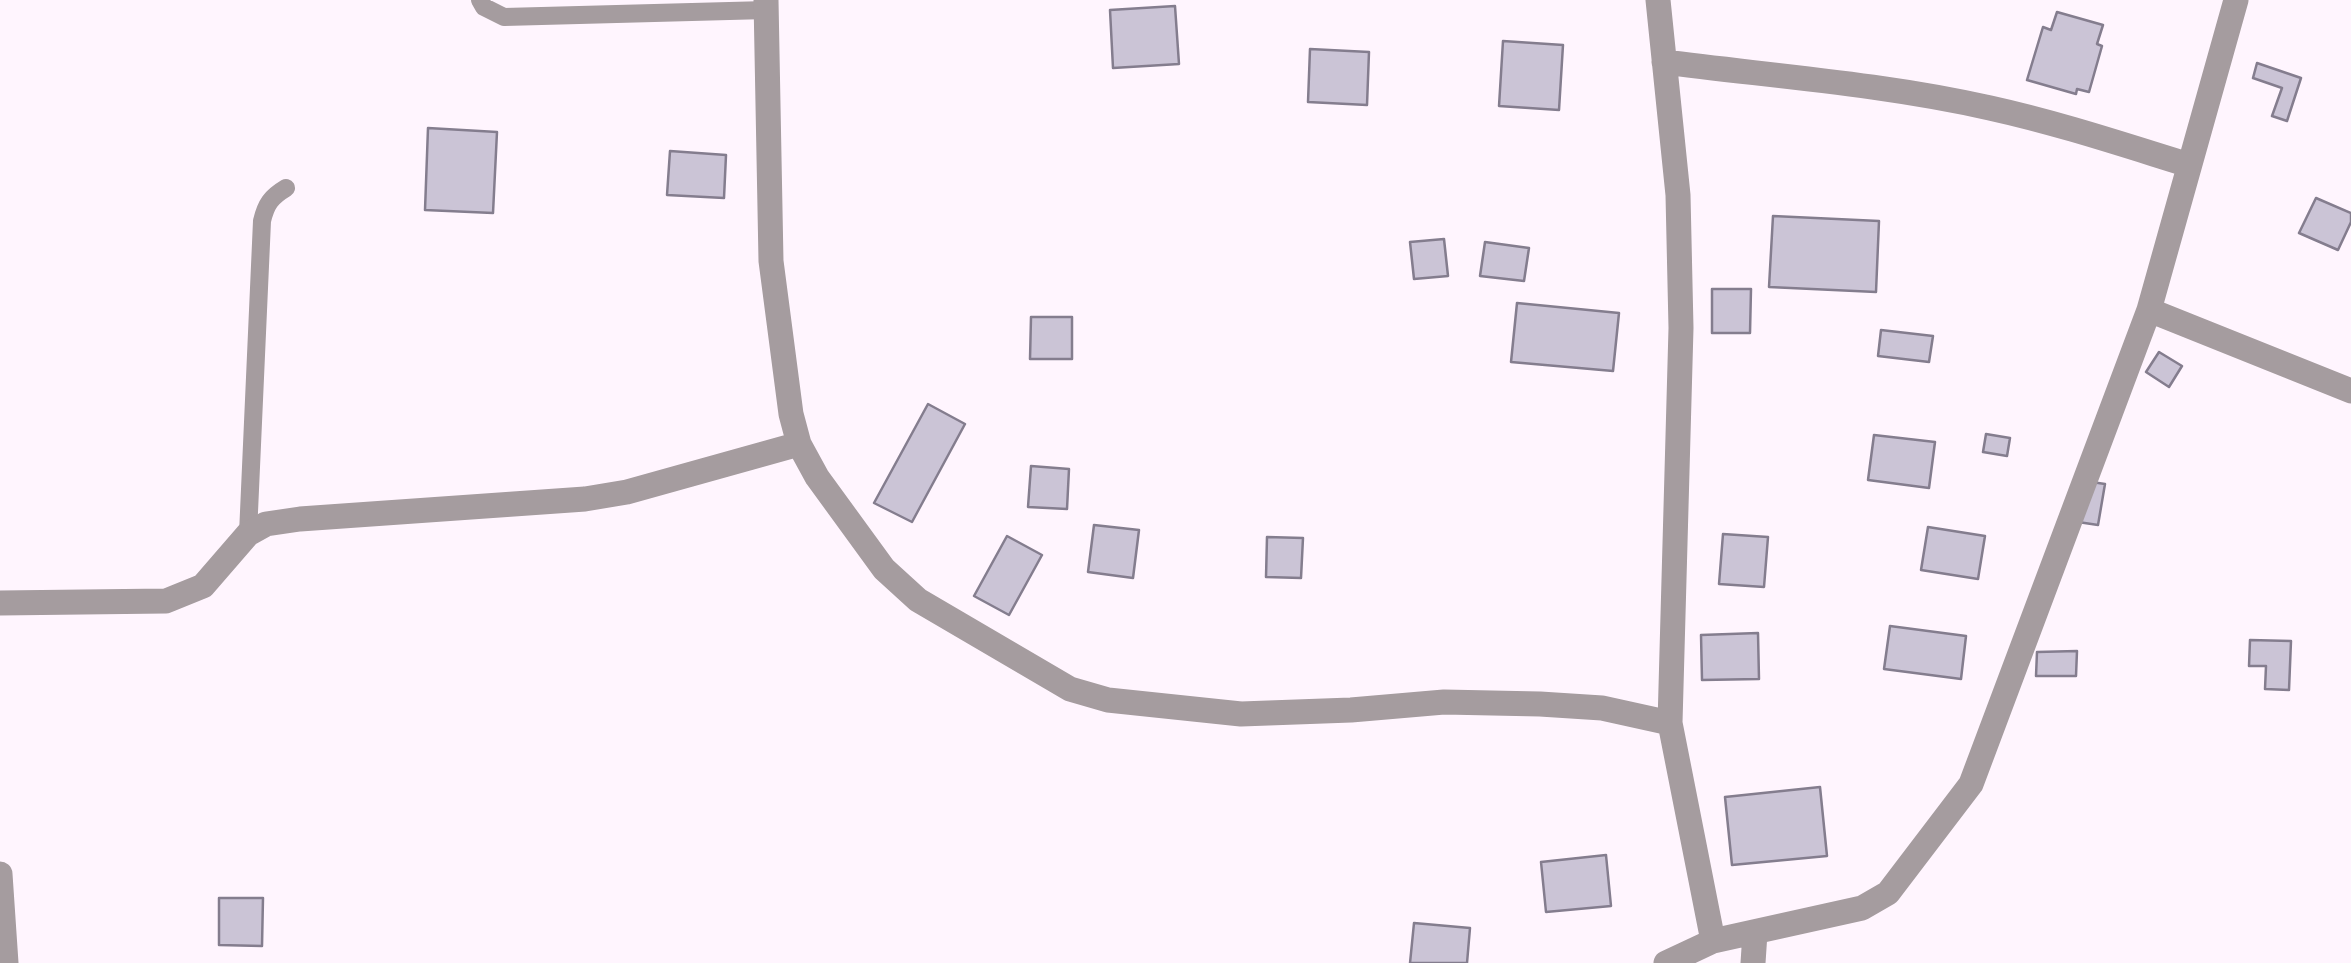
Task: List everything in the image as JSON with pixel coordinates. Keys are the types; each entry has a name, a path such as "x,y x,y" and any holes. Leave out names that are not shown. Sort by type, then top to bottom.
{"street":[{"path":"1658,0 1678,195 1681,328 1670,724 1713,942"},
{"path":"1666,963 1713,942 1862,908 1888,893 1971,784 2149,310 2236,0"},
{"path":"767,5 772,261 791,414 799,444 817,477 884,569 918,600 1070,689 1108,700 1241,714 1444,702 1521,703 1602,708 1670,724"},
{"path":"1664,62 1867,87 1989,108 2189,166"},
{"path":"2149,310 2351,392"},
{"path":"0,602 166,600 203,586 248,534 266,524 584,500 627,492 799,444"},
{"path":"0,874 6,963"},
{"path":"1753,963 1754,933"}],"lane":[{"path":"480,0 484,7 504,18 767,5"},
{"path":"248,534 262,221 272,196 286,188"}],"building":[{"path":"1175,6 1179,64 1113,68 1110,10"},
{"path":"2057,12 2103,25 2097,44 2102,46 2089,92 2077,89 2076,94 2027,80 2043,27 2051,30"},
{"path":"1503,41 1563,45 1559,110 1499,106"},
{"path":"1310,49 1369,52 1367,105 1308,102"},
{"path":"2257,63 2301,78 2287,121 2272,116 2282,88 2253,78"},
{"path":"428,128 497,132 493,213 425,210"},
{"path":"670,151 726,155 724,198 667,195"},
{"path":"2316,198 2351,213 2338,250 2299,233"},
{"path":"1773,216 1879,221 1876,292 1769,287"},
{"path":"1444,239 1448,276 1414,279 1410,242"},
{"path":"1485,242 1529,248 1524,281 1480,276"},
{"path":"1712,289 1751,289 1750,333 1712,333"},
{"path":"1517,303 1619,313 1613,371 1511,362"},
{"path":"1031,317 1072,317 1072,359 1030,359"},
{"path":"1881,330 1933,336 1929,362 1878,356"},
{"path":"2159,352 2182,366 2169,387 2146,372"},
{"path":"928,404 965,424 912,522 874,503"},
{"path":"1986,434 2010,438 2007,456 1983,452"},
{"path":"1874,435 1935,442 1929,488 1868,480"},
{"path":"1031,466 1069,469 1067,509 1028,507"},
{"path":"2085,481 2105,484 2098,525 2078,522"},
{"path":"1094,525 1139,530 1133,578 1088,572"},
{"path":"1928,527 1985,536 1978,579 1921,570"},
{"path":"1723,534 1768,537 1764,587 1719,584"},
{"path":"1007,536 1042,555 1009,615 974,596"},
{"path":"1267,537 1303,538 1301,578 1266,577"},
{"path":"1890,626 1966,636 1961,679 1884,669"},
{"path":"1758,633 1759,679 1702,680 1701,635"},
{"path":"2250,640 2291,641 2289,690 2265,689 2266,666 2249,666"},
{"path":"2077,651 2076,676 2036,676 2037,652"},
{"path":"1820,787 1827,856 1732,865 1725,797"},
{"path":"1606,855 1611,906 1546,912 1541,862"},
{"path":"219,898 263,898 262,946 219,945"},
{"path":"1414,923 1470,928 1467,963 1410,963"}]}
